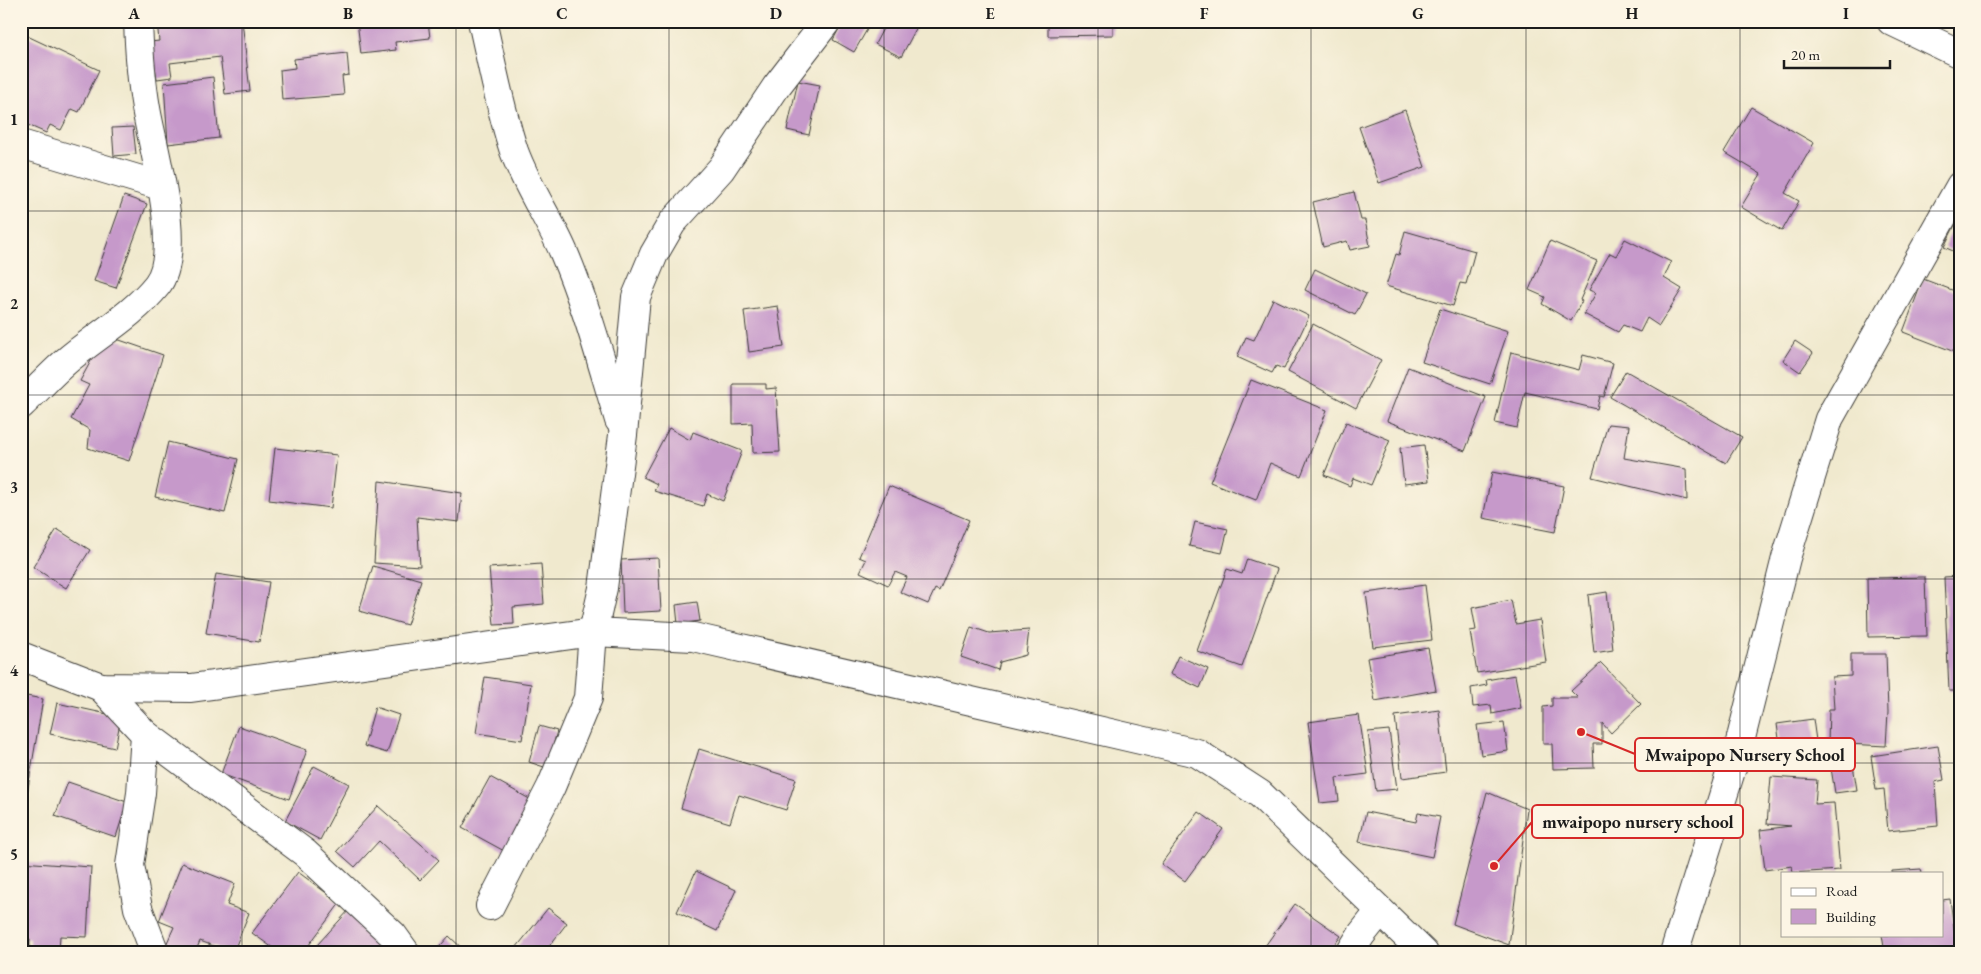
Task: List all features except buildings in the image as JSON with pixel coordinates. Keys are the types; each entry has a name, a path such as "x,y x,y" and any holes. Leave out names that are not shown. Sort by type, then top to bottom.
{"street":[{"path":"21,405 70,358 138,305 158,284 166,270 169,252 168,230 146,106 139,50 138,21"},
{"path":"482,21 505,120 515,152 524,176 551,223 565,256 623,435"},
{"path":"490,906 551,787 588,698 593,632 603,588 623,435 636,297 654,254 672,223 720,169 776,87 827,21"},
{"path":"1891,21 1960,54"},
{"path":"21,144 161,186"},
{"path":"1674,953 1740,742 1786,558 1829,419 1960,186"},
{"path":"21,656 101,686 191,688 593,632 693,637 1197,754 1260,794 1424,953"},
{"path":"101,686 145,734 305,853 393,935 406,953"},
{"path":"145,734 141,793 130,865 138,908 154,953"},
{"path":"1350,953 1361,935 1380,911"}],"place":[{"name":"Mwaipopo Nursery School","path":"1581,732"},
{"name":"mwaipopo nursery school","path":"1494,866"}]}
